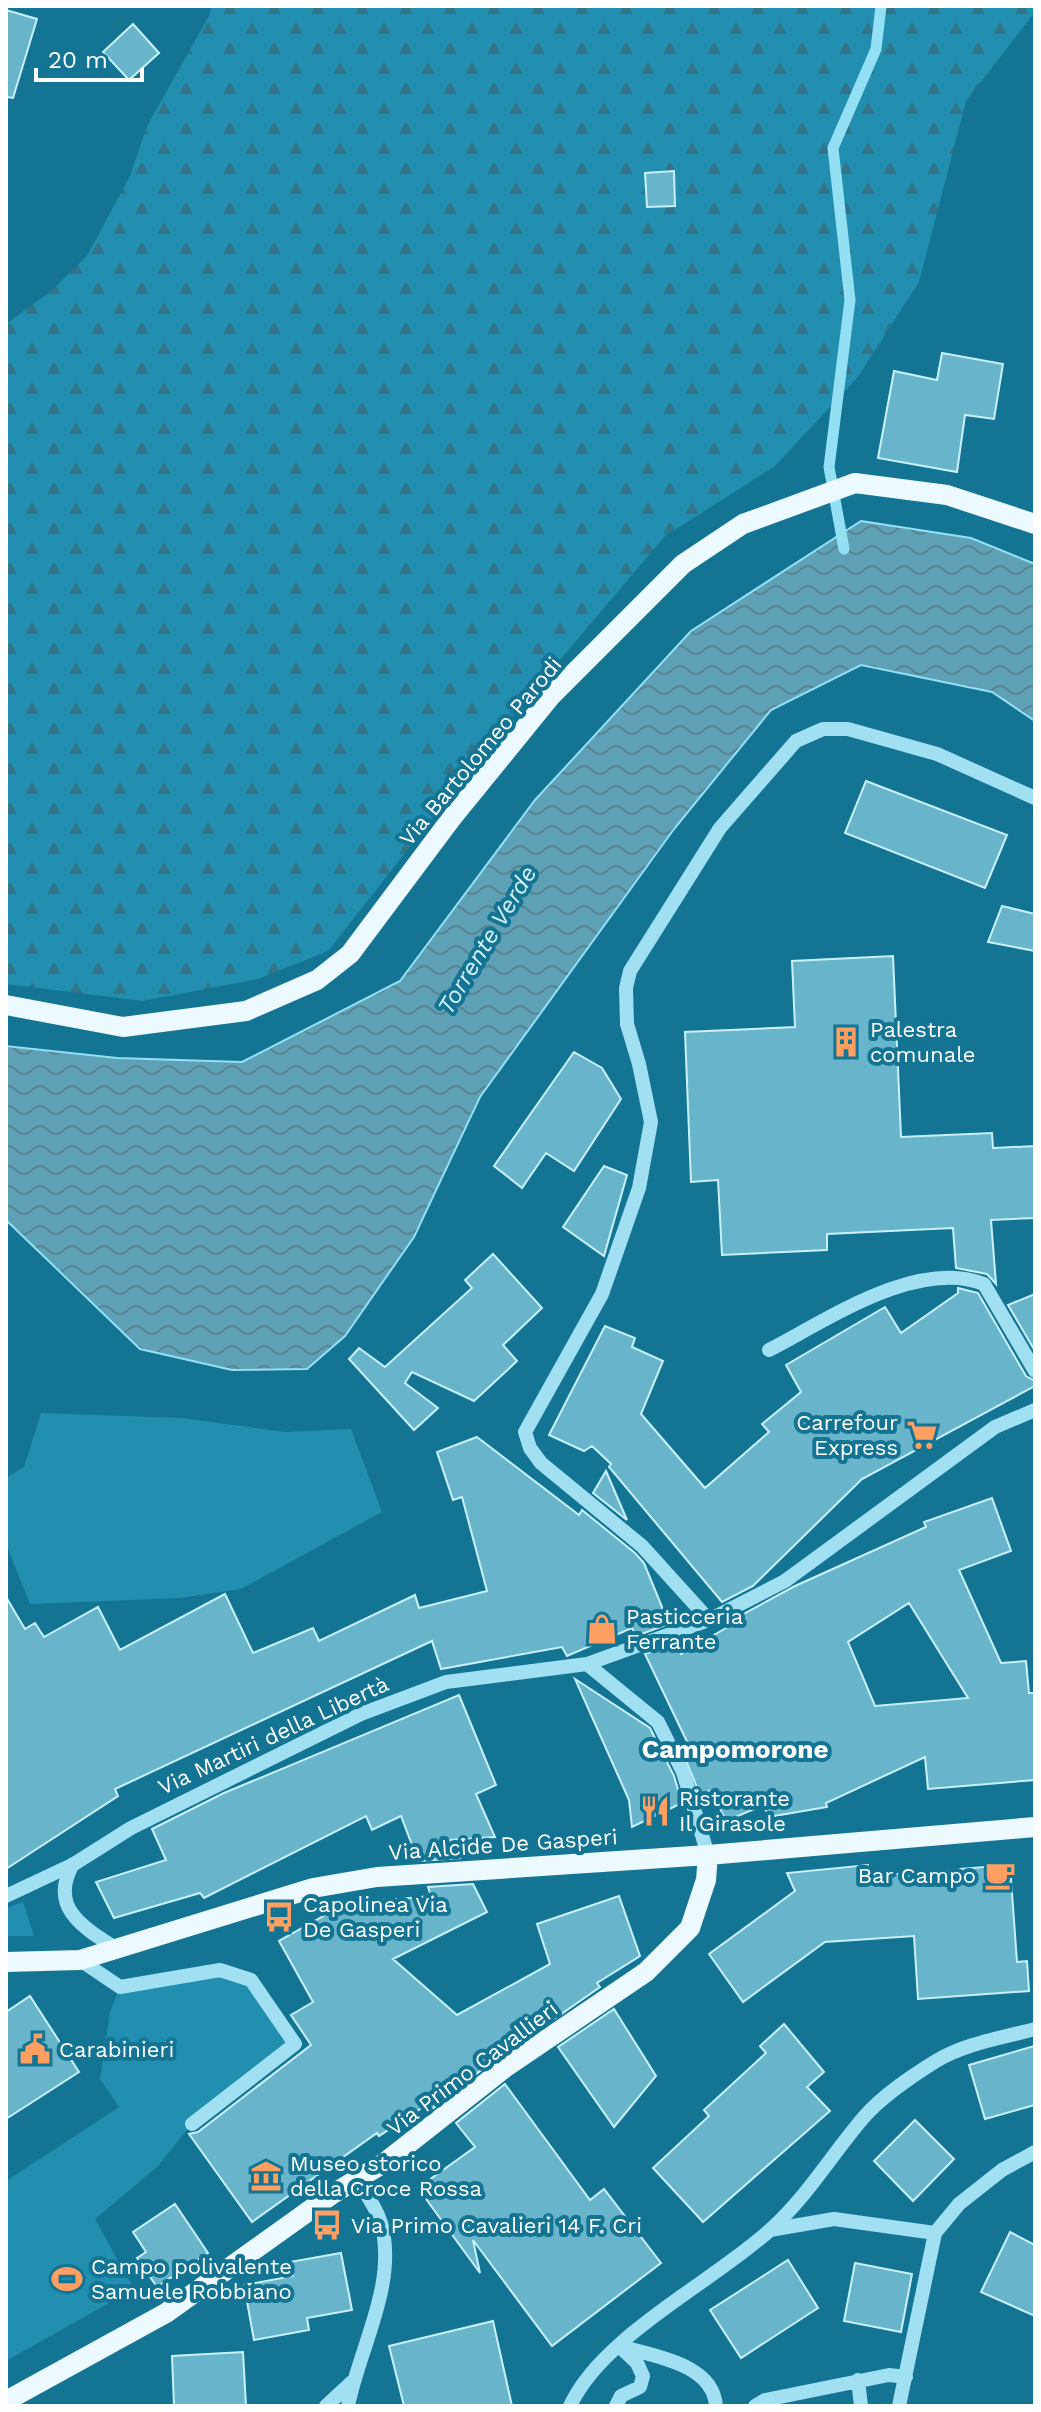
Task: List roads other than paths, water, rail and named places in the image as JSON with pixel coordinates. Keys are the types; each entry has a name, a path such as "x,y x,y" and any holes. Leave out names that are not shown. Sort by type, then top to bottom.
{"main road":[{"name":"Via Bartolomeo Parodi","path":"6,1005 123,1027 246,1011 317,980 350,954 451,819 551,696 683,564 743,524 855,483 947,495 1035,524"},
{"name":"Via Alcide De Gasperi","path":"6,1962 80,1960 313,1888 377,1877 708,1855 1035,1827"},
{"name":"Via Primo Cavallieri","path":"6,2401 166,2313 357,2180 506,2067 646,1972 690,1928 706,1880 708,1855"}],"street":[{"path":"709,1620 642,1546 541,1463 530,1448 525,1432 602,1294 643,1174 651,1122 627,1024 630,971 720,828 796,741 809,734 848,729 937,754 1035,798"},
{"path":"769,1350 883,1291 943,1276 958,1276 984,1284 1035,1371"},
{"name":"Via Martiri della Libertà","path":"6,1896 74,1864 131,1828 361,1714 446,1682 587,1664 709,1620 785,1581 995,1427 1035,1410"},
{"path":"587,1664 658,1722 683,1772 708,1855"},
{"path":"74,1864 65,1879 67,1905 80,1926 117,1949"},
{"path":"80,1960 120,1987 220,1970 251,1980 278,2019 295,2044 192,2124"},
{"path":"570,2406 577,2389 619,2346 770,2230 803,2195 866,2115 900,2086 939,2060 970,2046 1035,2029"},
{"path":"899,2406 935,2233 959,2204 1002,2170 1035,2152"},
{"path":"348,2406 378,2298 384,2245 375,2208 357,2180"},
{"path":"770,2230 834,2219 935,2233"},
{"path":"616,2406 621,2396 640,2387 643,2376 637,2363 619,2346"},
{"path":"619,2346 689,2368 706,2379 716,2406"},
{"path":"755,2406 765,2400 858,2380 889,2375 906,2377"},
{"path":"858,2380 861,2406"},
{"path":"326,2406 353,2382"}],"water":[{"name":"Torrente Verde","path":"861,521 971,538 1035,564 1035,721 992,692 861,665 771,710 674,829 480,1097 414,1237 345,1336 307,1369 232,1370 140,1349 6,1220 6,1046 117,1058 242,1062 400,981 535,800 691,631"}],"waterway":[{"path":"844,549 829,467 850,300 833,148 876,49 881,6"}],"place":[{"name":"Palestra comunale","path":"846,1042"},
{"name":"Carrefour Express","path":"922,1435"},
{"name":"Pasticceria Ferrante","path":"602,1629"},
{"name":"Ristorante Il Girasole","path":"655,1811"},
{"name":"Bar Campo","path":"1000,1875"},
{"name":"Capolinea Via De Gasperi","path":"279,1917"},
{"name":"Carabinieri","path":"35,2049"},
{"name":"Museo storico della Croce Rossa","path":"266,2176"},
{"name":"Via Primo Cavalieri 14 F. Cri","path":"327,2225"},
{"name":"Campo polivalente Samuele Robbiano","path":"67,2279"}],"district":[{"name":"Campomorone","path":"735,1749"}]}
